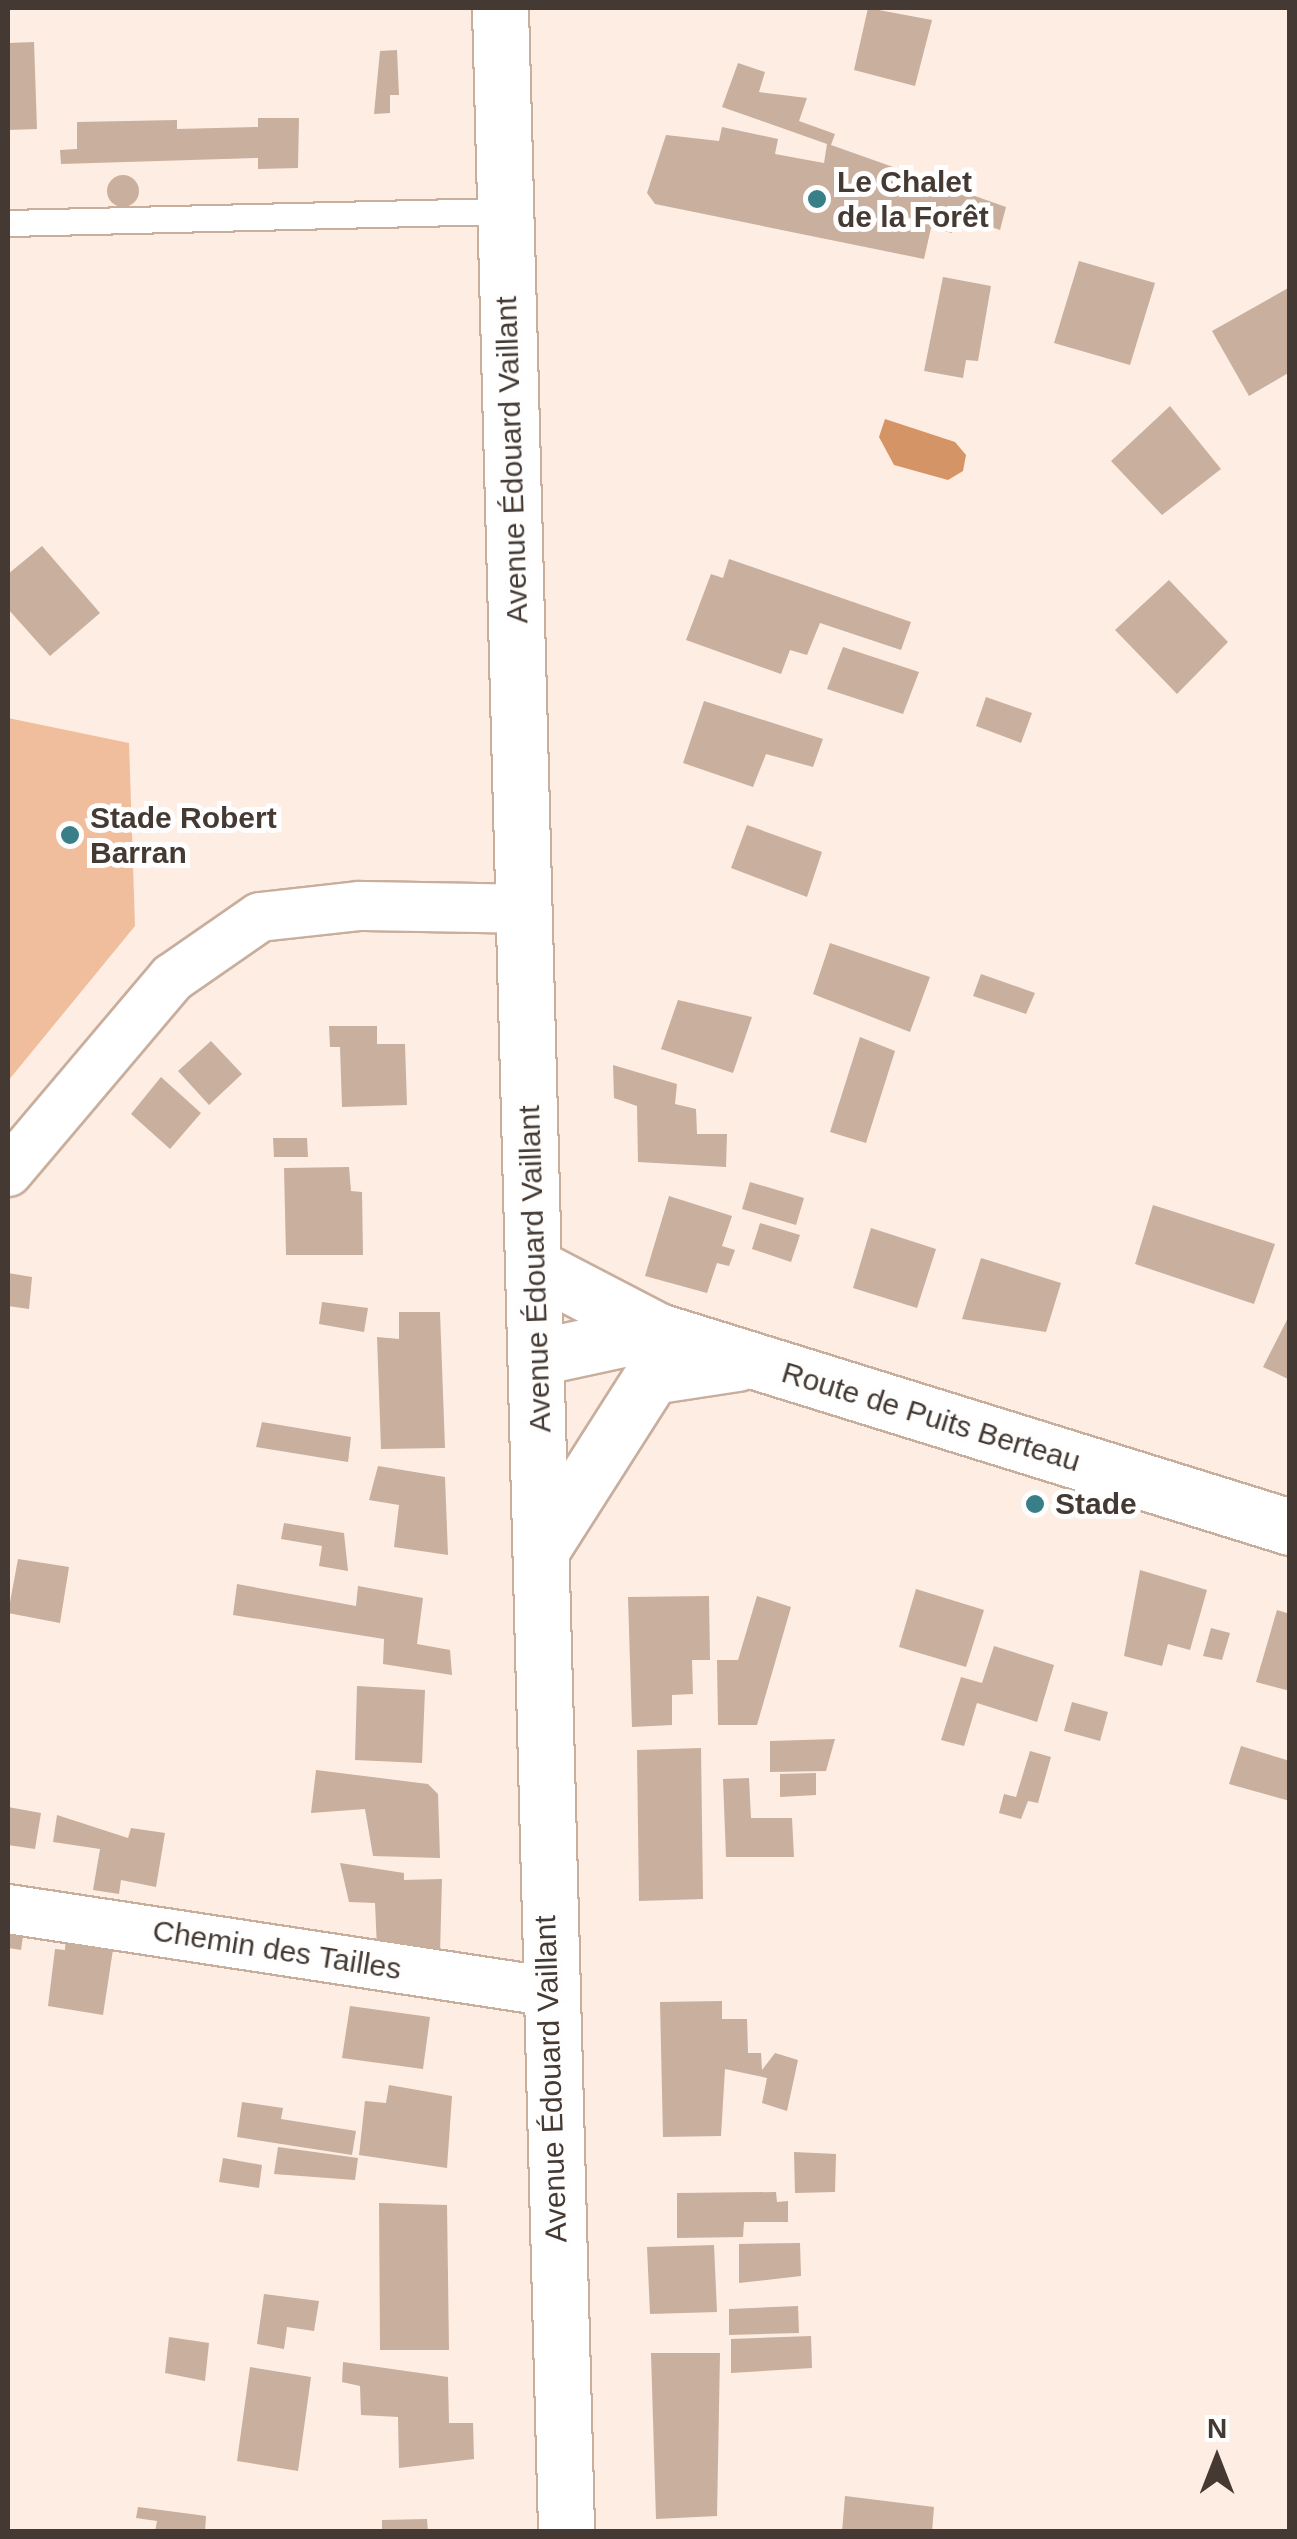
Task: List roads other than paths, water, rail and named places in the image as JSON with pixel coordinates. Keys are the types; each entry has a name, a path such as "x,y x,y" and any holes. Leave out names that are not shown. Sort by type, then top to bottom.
{"main road":[{"name":"Avenue Édouard Vaillant","path":"500,8 543,1547 546,1990 566,2532"},
{"path":"535,1267 655,1354"},
{"path":"538,1357 655,1354"},
{"path":"543,1547 655,1354"},
{"name":"Route de Puits Berteau","path":"655,1354 745,1361 1290,1527"}],"street":[{"path":"8,1172 172,978 260,916 360,906 525,909"},
{"name":"Chemin des Tailles","path":"8,1908 546,1990"}],"lane":[{"path":"8,223 505,211"}],"place":[{"name":"Le Chalet de la Forêt","path":"817,199"},
{"name":"Stade Robert Barran","path":"70,835"},
{"name":"Stade","path":"1035,1504"}]}
